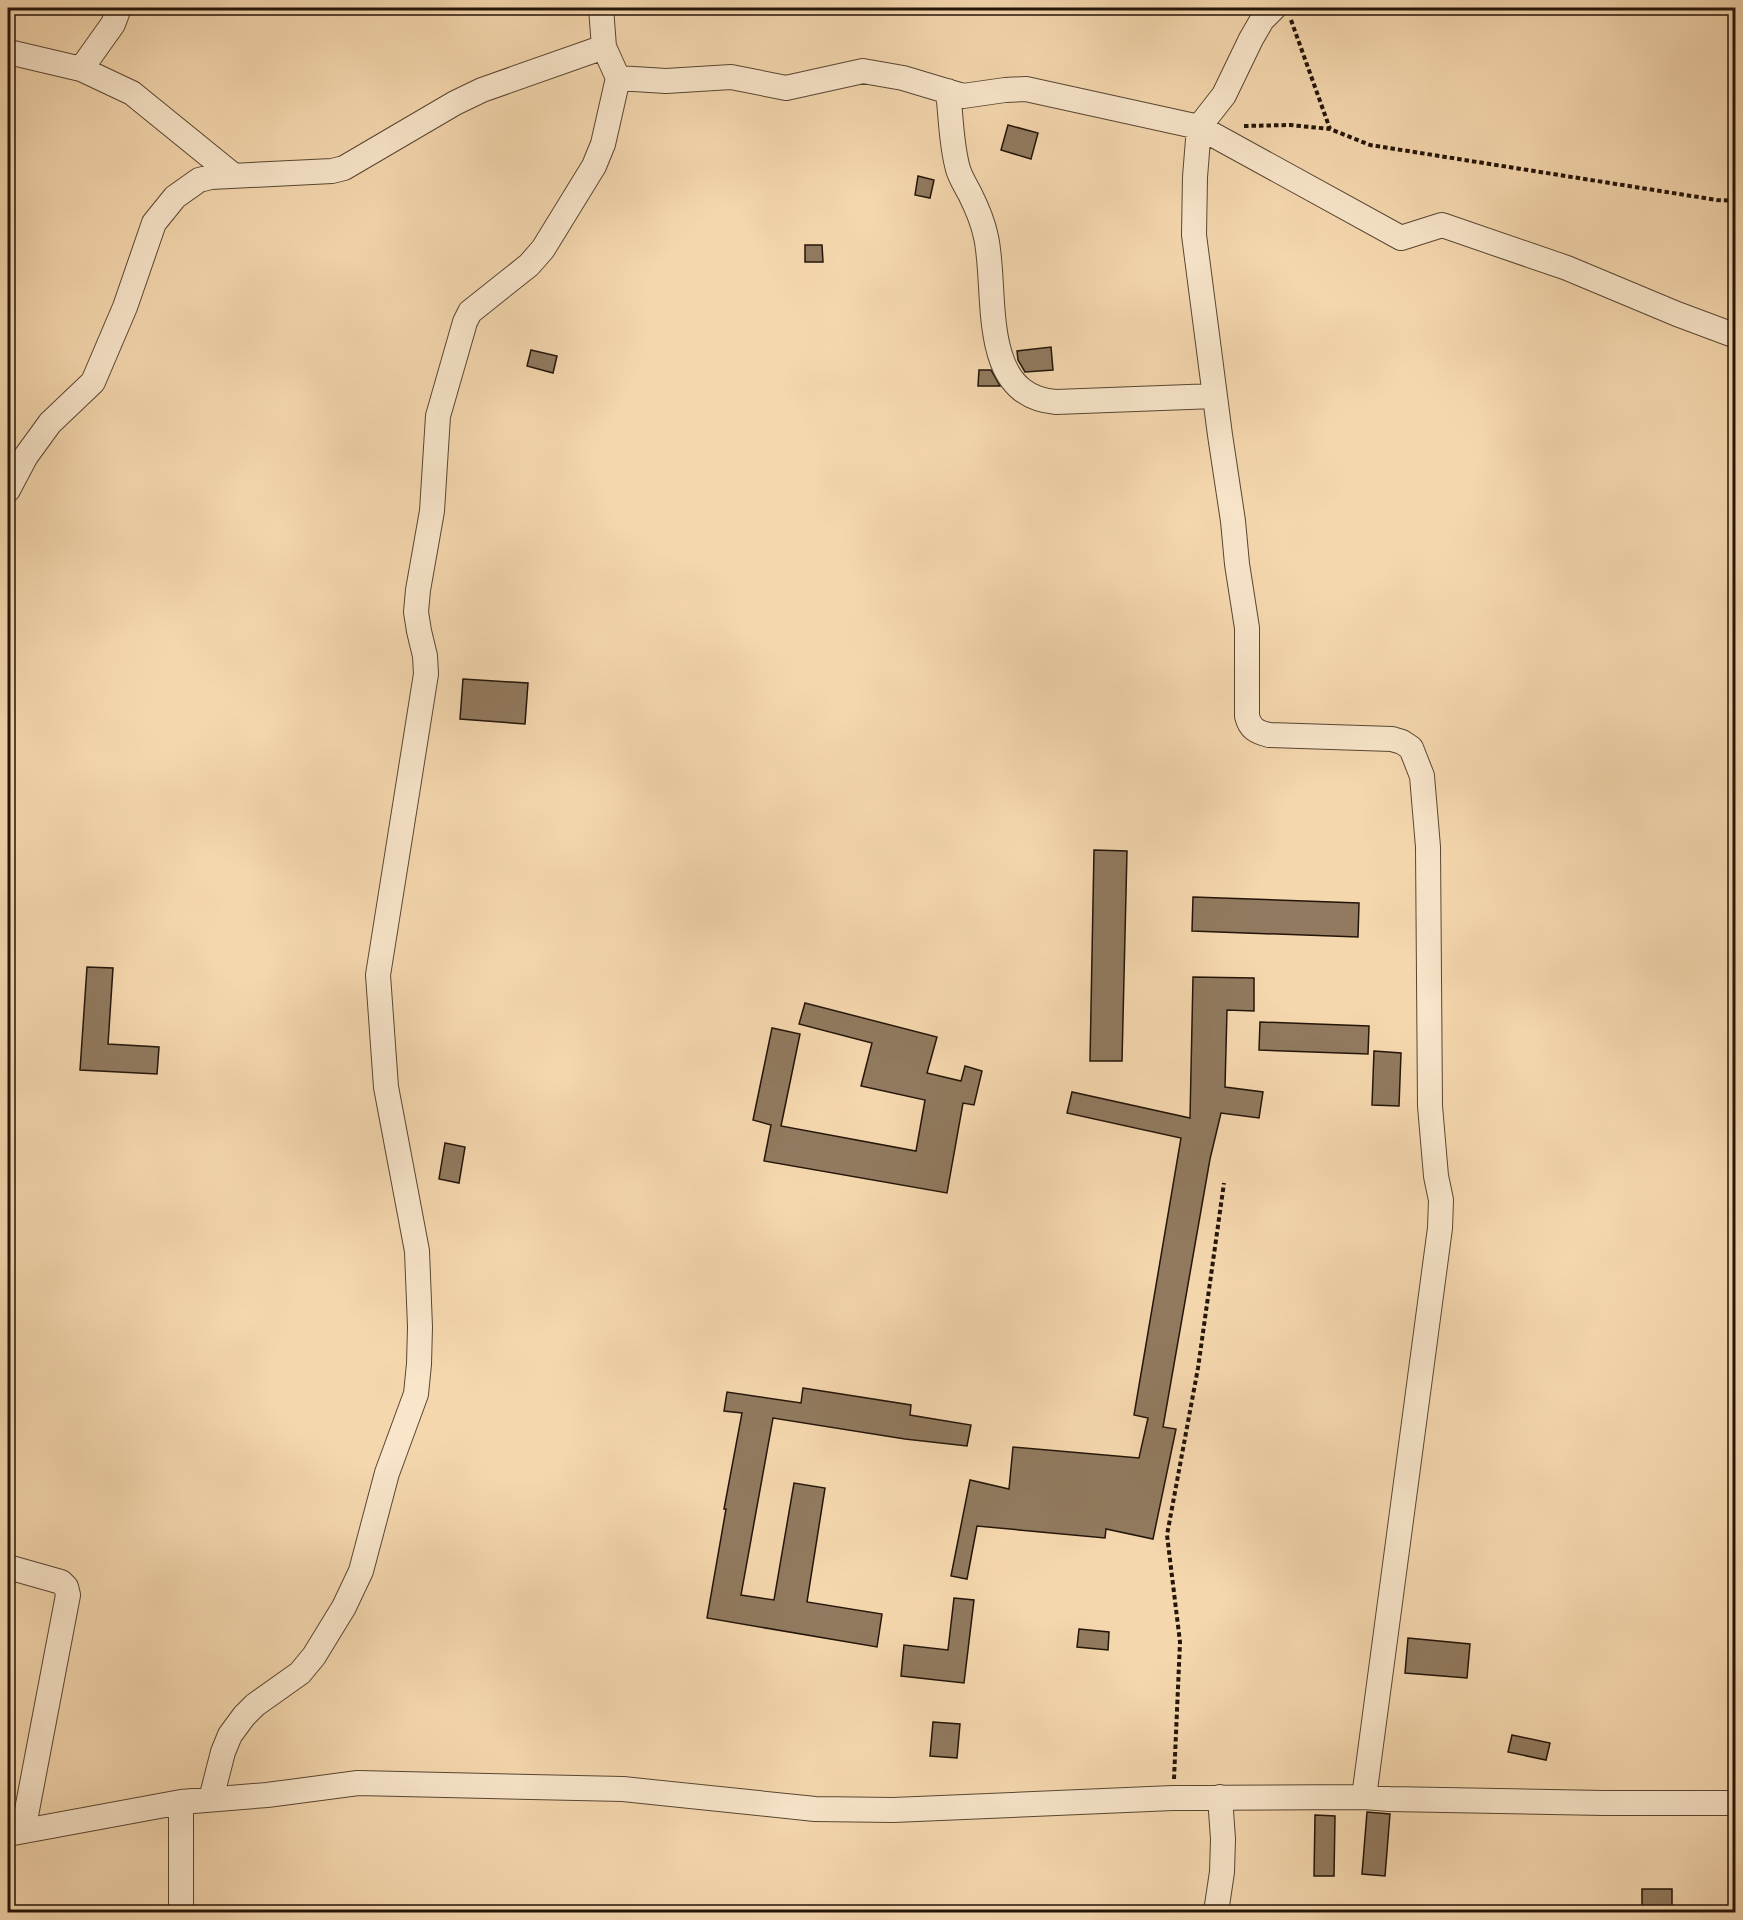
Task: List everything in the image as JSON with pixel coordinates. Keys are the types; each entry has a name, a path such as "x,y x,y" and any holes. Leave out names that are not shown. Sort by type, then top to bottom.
{"street":[{"path":"81,69 113,24 119,8"},
{"path":"211,1799 223,1752 230,1735 255,1705 300,1673 314,1656 344,1606 361,1571 387,1473 416,1394 420,1364 417,1251 386,1087 378,975 426,674 417,612 418,590 432,511 438,416 465,322 470,312 529,265 543,249 594,166 603,144 618,78 604,47 601,8"},
{"path":"1282,12 1262,20 1224,95 1198,127 1195,177 1194,236 1247,628 1247,716 1250,726 1257,732 1269,735 1392,739 1411,748 1422,777 1428,847 1431,1118 1436,1176 1441,1200 1440,1228 1364,1797"},
{"path":"8,490 26,456 50,423 93,382 124,307 154,223 175,197 199,180 233,175 332,171 344,168 454,103 482,90 604,47"},
{"path":"8,54 13,53 81,69 132,93 233,175"},
{"path":"618,78 666,81 731,77 786,88 862,71 903,78 970,96 1026,89 1198,127 1401,238 1442,225 1567,268 1736,336"},
{"path":"948,91 958,170 980,214 987,239 994,333 998,353 1016,385 1027,394 1043,401 1056,402 1215,396"},
{"path":"8,1567 61,1582 66,1587 68,1595 15,1832 181,1802 267,1795 358,1783 623,1789 815,1809 893,1810 1220,1797 1736,1803"},
{"path":"1216,1912 1222,1872 1223,1839 1220,1797"},
{"path":"181,1802 181,1912"}],"path":[{"path":"1282,12 1330,129"},
{"path":"1233,126 1290,125 1330,129 1370,145 1532,172 1736,201"},
{"path":"1173,1798 1180,1642 1167,1535 1198,1368 1224,1183"}],"building":[{"path":"1008,125 1038,133 1031,159 1001,150"},
{"path":"918,176 934,180 930,198 915,195"},
{"path":"805,245 822,245 823,262 805,262"},
{"path":"1051,347 1053,370 1025,372 1018,360 1017,351"},
{"path":"531,350 557,356 553,373 527,366"},
{"path":"979,370 991,370 1000,386 978,386"},
{"path":"463,679 528,683 525,724 460,719"},
{"path":"1094,850 1127,851 1122,1061 1090,1061"},
{"path":"1193,897 1359,903 1358,937 1192,931"},
{"path":"87,967 113,968 108,1044 159,1047 157,1074 80,1070"},
{"path":"1193,977 1254,978 1254,1011 1227,1010 1225,1087 1263,1092 1259,1118 1221,1113 1210,1159 1163,1427 1176,1429 1153,1539 1106,1529 1105,1538 977,1526 967,1579 951,1576 970,1480 1009,1489 1013,1447 1139,1458 1148,1418 1134,1415 1181,1138 1067,1113 1072,1092 1190,1118"},
{"path":"805,1003 937,1037 927,1073 961,1081 965,1066 982,1071 974,1105 963,1103 947,1193 764,1161 771,1125 753,1120 772,1028 800,1034 781,1126 916,1151 925,1100 861,1086 872,1043 799,1024"},
{"path":"1260,1022 1369,1026 1368,1054 1259,1050"},
{"path":"1374,1051 1401,1053 1399,1106 1372,1105"},
{"path":"445,1143 465,1147 459,1183 439,1179"},
{"path":"803,1388 911,1405 910,1415 971,1425 967,1446 905,1439 773,1418 741,1595 774,1600 794,1483 825,1488 807,1602 882,1614 877,1647 707,1618 742,1413 724,1411 727,1392 801,1403"},
{"path":"954,1598 974,1600 964,1683 901,1676 904,1645 948,1650"},
{"path":"1079,1629 1109,1632 1108,1650 1077,1647"},
{"path":"1408,1638 1470,1644 1467,1678 1405,1673"},
{"path":"933,1722 960,1724 957,1758 930,1756"},
{"path":"1512,1735 1550,1743 1546,1760 1508,1752"},
{"path":"1367,1812 1390,1814 1385,1876 1362,1874"},
{"path":"1315,1815 1335,1816 1334,1876 1314,1876"},
{"path":"1642,1889 1672,1889 1672,1912 1642,1912"}]}
